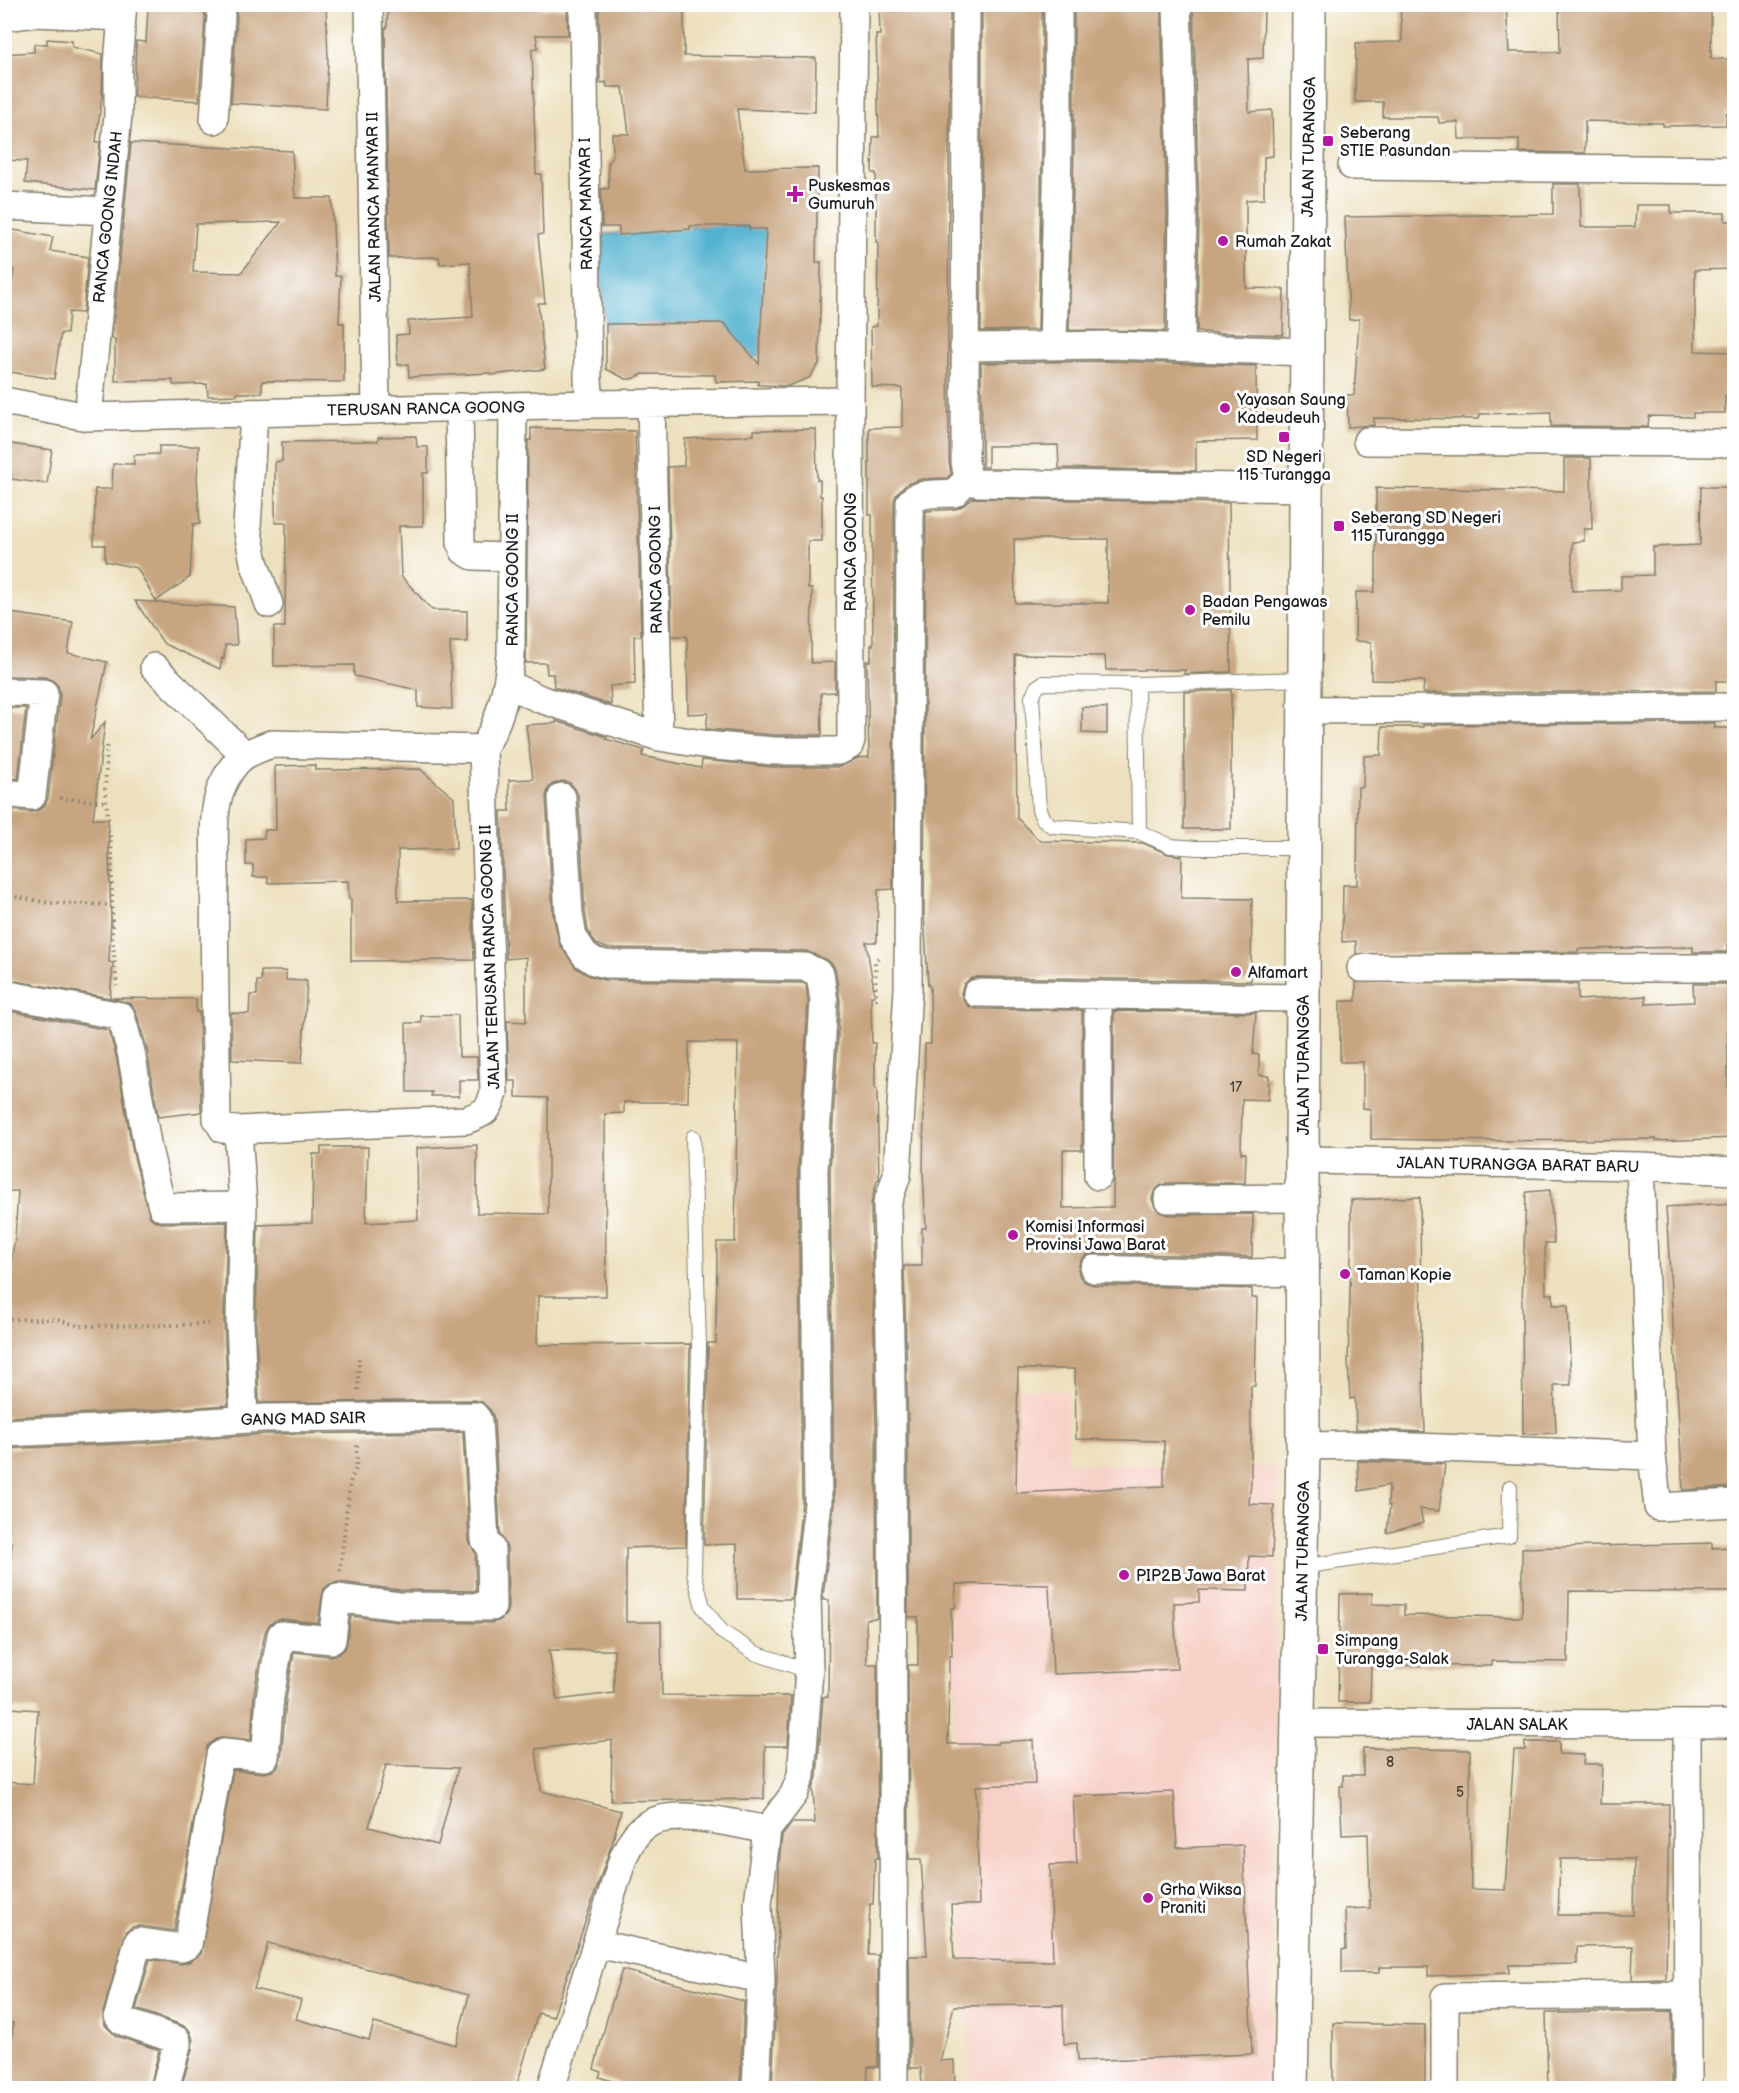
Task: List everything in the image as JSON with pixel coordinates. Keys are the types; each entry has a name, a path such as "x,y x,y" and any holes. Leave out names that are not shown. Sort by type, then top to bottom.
{"main road":[{"name":"JALAN TURANGGA","path":"1292,2088 1303,1446 1302,1160 1309,4"}],"street":[{"path":"214,120 221,15 218,4"},
{"name":"JALAN RANCA MANYAR II","path":"369,4 376,410"},
{"name":"RANCA MANYAR I","path":"583,4 590,404"},
{"name":"RANCA GOONG","path":"508,684 540,699 659,737 715,746 774,751 839,751 849,746 854,4"},
{"path":"966,4 964,347 965,462 968,480"},
{"path":"1053,346 1058,149 1058,4"},
{"path":"1177,4 1183,211 1181,347"},
{"name":"RANCA GOONG INDAH","path":"4,17 122,11 118,115 88,417"},
{"path":"1352,166 1734,170"},
{"path":"4,206 108,211"},
{"path":"964,347 1181,347 1306,352"},
{"name":"TERUSAN RANCA GOONG","path":"4,401 88,417 590,404 850,401"},
{"name":"RANCA GOONG I","path":"651,403 659,737"},
{"name":"RANCA GOONG II","path":"483,749 491,735 508,684 511,655 513,406"},
{"path":"459,407 461,543 464,551 473,556 512,556"},
{"path":"254,413 247,527 254,562 269,604"},
{"path":"1368,441 1734,443"},
{"path":"968,480 977,483 1306,488"},
{"path":"894,2088 892,1426 887,1204 897,1175 908,989 910,502 920,496 954,493 968,480"},
{"path":"154,667 244,754"},
{"path":"4,692 44,693 32,796 4,793"},
{"path":"1305,695 1734,707"},
{"path":"244,1419 240,1321 243,1206 237,1130 223,1130 217,1119 215,816 221,788 233,767 244,754 271,744 483,749"},
{"name":"JALAN TERUSAN RANCA GOONG II","path":"237,1130 466,1120 483,1113 491,1106 494,1092 483,749"},
{"path":"561,797 569,914 574,941 585,955 604,964 806,967 820,974 824,1001 814,1171 818,1503 807,1596 809,1671 801,1776 794,1794 767,1830 758,1904 761,1979 756,2088"},
{"path":"1361,969 1734,968"},
{"path":"977,993 1303,998"},
{"path":"4,994 121,1016 131,1052 148,1149 162,1207 243,1206"},
{"path":"1098,996 1098,1176"},
{"name":"JALAN TURANGGA BARAT BARU","path":"1302,1160 1640,1166 1734,1171"},
{"path":"1640,1166 1652,1456 1658,1507 1734,1503"},
{"path":"1167,1199 1302,1198"},
{"path":"1094,1269 1241,1273 1303,1272"},
{"name":"GANG MAD SAIR","path":"4,1433 141,1427 244,1419 477,1417 485,1540 491,1548 492,1607 399,1606 337,1598"},
{"path":"1303,1446 1362,1445 1652,1456"},
{"path":"165,2088 177,2040 122,2021 118,2016 136,1945 142,1941 182,1948 188,1945 220,1755 224,1753 265,1757 270,1697 281,1635 332,1640 337,1598"},
{"name":"JALAN SALAK","path":"1299,1723 1734,1724"},
{"path":"1687,1724 1688,2088"},
{"path":"551,2088 623,1858 643,1827 658,1821 695,1816 767,1830"},
{"path":"597,1944 761,1979"},
{"path":"1445,2088 1445,1997 1688,1995"}],"lane":[{"path":"1305,695 1137,684 1043,683 1037,687 1032,697 1039,810 1043,819 1052,826 1139,832 1171,846 1305,848"},
{"path":"1137,684 1139,832"},
{"path":"693,1137 699,1346 694,1573 703,1607 722,1632 755,1653 809,1671"},
{"path":"1301,1567 1509,1536 1510,1487"}],"path":[{"path":"107,746 105,791 112,854 111,905 121,1016"},
{"path":"32,796 107,802"},
{"path":"4,895 50,903 111,905"},
{"path":"4,1319 54,1319 80,1326 178,1325 240,1321"},
{"path":"337,1598 350,1482 356,1469 359,1357"}],"shaded area":[{"path":"959,1385 1068,1391 1067,1463 1278,1467 1270,2088 971,2088 954,1799 953,1492"}],"water":[{"path":"802,217 814,352 609,369 597,235"}],"building":[{"path":"171,4 203,4 205,17 199,101 134,97 136,41 146,42 148,7 170,8"},
{"path":"234,4 326,4 328,59 326,109 231,103 237,16"},
{"path":"388,4 542,4 542,9 567,8 568,35 536,35 538,48 532,49 536,174 541,174 543,234 538,235 545,303 538,303 545,369 491,375 490,373 409,377 408,364 398,365 396,335 409,334 408,321 473,317 470,262 440,264 439,257 389,258 385,28 387,28"},
{"path":"603,4 684,4 684,56 816,58 815,112 737,109 745,169 818,168 816,262 821,262 819,364 809,378 788,386 758,385 758,381 716,382 715,375 643,374 626,379 606,369 606,324 724,323 759,364 766,229 749,229 749,226 690,226 690,229 619,235 619,227 602,227 601,189 609,188 608,165 613,153 612,134 629,134 623,87 607,87 606,82 600,83 599,8 603,8"},
{"path":"879,4 950,4 948,347 951,474 947,478 922,479 907,484 896,495 894,501 893,889 878,890 877,942 866,942 875,996 871,996 872,1043 875,1043 879,1179 871,1204 877,1618 866,1619 867,1664 877,1664 878,1858 875,1858 873,1904 870,1904 868,1955 878,1955 878,2067 868,2067 867,2088 772,2087 779,1863 782,1836 792,1823 815,1823 813,1789 817,1777 823,1697 828,1697 829,1600 823,1600 823,1597 834,1503 830,1171 840,1002 836,972 827,960 806,951 607,948 596,944 588,931 585,912 578,795 570,783 562,781 553,784 548,789 546,797 553,915 560,945 576,968 590,976 605,980 806,984 808,1002 798,1171 802,1502 791,1599 737,1599 737,1544 704,1545 708,1343 716,1343 717,1242 735,1242 738,1043 689,1042 688,1102 624,1102 624,1113 605,1114 606,1296 538,1296 537,1345 690,1344 686,1546 626,1548 626,1622 661,1622 662,1695 791,1696 788,1746 765,1746 764,1799 611,1801 612,1740 536,1749 541,1791 621,1811 553,2017 538,2013 516,2088 181,2088 192,2049 193,2040 190,2031 182,2025 136,2009 150,1959 181,1964 201,1954 233,1770 264,1773 278,1766 281,1758 286,1699 294,1652 330,1656 339,1654 345,1649 351,1616 399,1622 492,1623 500,1620 506,1614 508,1607 507,1548 500,1534 494,1419 491,1411 482,1402 475,1400 259,1403 256,1321 258,1225 312,1223 313,1154 321,1154 321,1147 368,1147 366,1223 418,1220 417,1148 477,1145 477,1213 548,1214 548,1098 516,1097 516,1081 509,1081 507,1021 526,1022 526,957 506,959 501,811 510,811 509,780 533,779 526,725 556,723 556,721 644,750 642,756 701,768 702,760 773,767 839,767 858,758 869,757 867,661 871,661 871,645 873,645 869,428 902,427 902,388 872,387 871,327 877,326 878,242 876,242 876,173 872,173 873,137 879,137 876,35 880,35","holes":["549,1650 614,1650 614,1693 557,1700","386,1765 458,1768 438,1845 369,1827","268,1943 469,1995 456,2045 374,2023 369,2040 296,2019 301,2000 254,1989"]},
{"path":"982,4 1042,4 1038,330 981,331"},
{"path":"1074,4 1161,4 1167,211 1165,331 1069,330 1074,149"},
{"path":"1193,4 1264,4 1263,58 1248,59 1249,112 1272,110 1273,156 1264,157 1264,199 1246,200 1246,288 1284,289 1283,335 1197,332 1199,211"},
{"path":"1400,4 1506,4 1509,52 1560,52 1559,4 1711,4 1711,59 1734,59 1734,113 1726,113 1726,125 1663,126 1663,123 1585,121 1585,153 1519,152 1519,139 1459,139 1458,122 1439,123 1438,117 1383,117 1383,102 1355,102 1356,43 1402,42"},
{"path":"47,39 72,41 72,47 103,54 102,96 96,142 100,142 95,190 25,183 27,161 4,160 4,54 34,52 34,44 47,44"},
{"path":"131,143 292,151 295,198 332,198 335,276 341,276 339,323 344,323 344,382 262,381 262,393 208,396 207,384 173,385 173,380 115,381 115,339 112,339","holes":["281,222 241,273 193,272 196,224"]},
{"path":"1553,184 1580,184 1581,227 1635,227 1636,205 1671,205 1671,213 1725,213 1725,221 1734,221 1734,269 1695,270 1695,351 1734,352 1734,395 1725,395 1725,413 1693,413 1693,417 1649,416 1648,427 1551,426 1551,412 1480,414 1479,419 1374,418 1374,425 1348,427 1347,395 1354,395 1359,319 1349,320 1345,217 1553,214"},
{"path":"8,229 53,237 50,251 88,257 83,313 69,312 67,334 61,333 54,379 4,371 4,328 14,270 4,268"},
{"path":"1110,361 1256,366 1257,440 1196,441 1196,471 1059,468 1058,445 988,446 988,467 982,467 981,363"},
{"path":"531,428 635,431 641,636 634,636 635,684 610,686 611,705 554,687 553,674 547,674 546,663 526,663 528,440 531,440"},
{"path":"816,429 817,480 820,480 820,496 822,496 822,541 808,541 808,589 812,589 811,663 835,662 835,692 821,693 822,735 775,735 706,729 708,713 688,714 687,636 672,636 668,467 684,466 685,439 754,435 754,430"},
{"path":"416,436 417,447 428,447 428,473 423,473 423,526 399,526 401,576 432,610 467,611 467,642 450,642 452,709 418,707 418,690 354,676 354,665 274,666 274,627 285,627 286,523 275,523 275,462 282,461 282,442 378,441 378,437"},
{"path":"4,443 52,450 47,484 4,478"},
{"path":"159,446 199,446 197,478 200,524 193,524 190,577 156,601 137,568 105,561 105,545 94,545 95,489 112,489 113,464 134,464 134,455 159,454"},
{"path":"1564,458 1591,458 1592,529 1584,529 1584,541 1572,542 1572,591 1621,590 1621,576 1653,575 1653,547 1700,545 1701,487 1734,487 1734,681 1716,681 1716,691 1423,693 1424,681 1371,680 1371,642 1355,641 1356,592 1374,592 1376,488 1564,491"},
{"path":"972,498 1229,503 1231,672 1184,674 1185,670 1106,670 1105,656 1015,655 1017,818 1040,841 1143,843 1168,854 1182,856 1181,898 1252,899 1251,981 977,977 964,984 961,993 968,1006 977,1009 1082,1010 1082,1150 1063,1150 1063,1208 1113,1207 1114,1011 1256,1013 1253,1054 1259,1055 1259,1075 1269,1076 1268,1100 1242,1099 1241,1153 1246,1153 1245,1183 1167,1183 1154,1192 1152,1199 1160,1212 1168,1215 1253,1214 1252,1257 1094,1253 1081,1260 1078,1269 1080,1277 1085,1282 1094,1285 1252,1289 1252,1298 1257,1298 1255,1386 1251,1386 1249,1504 1274,1505 1272,1557 1249,1556 1248,1591 1199,1590 1199,1602 1174,1603 1177,1669 1053,1674 1049,1585 956,1584 955,1608 951,1608 952,1656 949,1656 948,1744 998,1744 998,1742 1033,1740 1035,1784 976,1786 979,1905 951,1905 954,1960 1053,1961 1050,1865 1077,1864 1073,1796 1174,1792 1177,1848 1243,1845 1252,2054 1078,2061 1077,2043 1064,2044 1063,2005 954,2006 940,2061 954,2060 955,2088 922,2088 921,2068 910,2068 909,1956 927,1956 921,1859 909,1859 908,1665 918,1665 918,1617 908,1617 908,1427 904,1266 922,1266 922,1228 926,1228 923,1173 925,1044 931,1044 930,986 928,986 924,912 926,511 956,509","holes":["1014,539 1108,539 1108,603 1015,603","1018,1369 1075,1369 1076,1439 1164,1441 1164,1486 1016,1493"]},
{"path":"135,601 234,607 237,645 225,645 224,659 222,658 220,669 164,644"},
{"path":"4,612 73,622 68,653 107,662 90,740 105,722 93,819 108,819 111,919 109,962 113,963 110,998 4,979 4,809 31,812 45,805 48,798 60,695 58,686 52,680 44,677 4,676"},
{"path":"1231,690 1231,829 1184,829 1184,692"},
{"path":"1082,707 1107,708 1107,734 1082,733"},
{"path":"4,708 26,708 18,779 4,777"},
{"path":"1715,723 1714,728 1734,728 1734,945 1727,945 1727,952 1693,952 1693,947 1578,949 1578,952 1356,954 1356,941 1342,942 1343,885 1357,885 1358,787 1363,787 1364,756 1381,755 1382,727"},
{"path":"315,765 315,770 420,769 454,798 456,849 398,850 398,901 472,900 474,960 351,961 351,899 349,899 348,881 268,883 268,877 253,877 253,865 246,865 246,839 264,838 265,830 276,830 275,766"},
{"path":"261,971 286,971 286,980 307,981 302,1063 232,1060 231,1013 249,1014 250,995 257,995 257,981 261,981"},
{"path":"1356,982 1578,984 1578,1000 1646,996 1646,1004 1694,1002 1693,984 1727,984 1728,1089 1734,1089 1734,1138 1656,1141 1656,1139 1506,1141 1371,1139 1371,1109 1363,1108 1363,1062 1340,1062 1340,1001 1356,1001"},
{"path":"111,998 196,999 196,1012 199,1012 201,1112 158,1117 147,1049 136,1012 131,1004"},
{"path":"4,1010 108,1030 116,1055 133,1153 150,1217 162,1223 227,1222 224,1321 228,1405 4,1417 4,1261 11,1261 18,1191 4,1191"},
{"path":"458,1015 459,1057 477,1057 478,1080 459,1080 459,1096 431,1096 432,1092 407,1092 406,1023 421,1023 421,1016"},
{"path":"1550,1190 1554,1243 1545,1243 1546,1294 1553,1294 1553,1305 1568,1305 1571,1385 1554,1385 1556,1433 1523,1434 1522,1303 1526,1194 1527,1192"},
{"path":"1420,1197 1425,1432 1356,1429 1355,1398 1350,1399 1348,1362 1351,1200"},
{"path":"1734,1203 1734,1487 1683,1490 1666,1207"},
{"path":"463,1432 469,1541 475,1553 476,1591 400,1590 339,1582 330,1584 324,1589 318,1623 282,1619 268,1626 254,1694 251,1740 225,1737 207,1746 174,1931 140,1926 132,1927 126,1932 103,2012 105,2025 116,2036 159,2050 150,2088 7,2088 13,2023 4,2022 4,1782 33,1784 38,1710 11,1708 11,1702 4,1702 4,1602 6,1602 12,1543 4,1543 4,1449 142,1443 265,1434"},
{"path":"1358,1461 1445,1464 1439,1511 1420,1509 1423,1523 1387,1533 1390,1505 1388,1505 1389,1485 1359,1491"},
{"path":"1712,1543 1712,1548 1734,1547 1734,1592 1569,1591 1568,1662 1492,1661 1492,1666 1371,1665 1370,1702 1338,1702 1340,1594 1372,1593 1372,1604 1404,1605 1404,1615 1522,1617 1522,1548"},
{"path":"1525,1742 1559,1742 1559,1754 1584,1755 1583,1764 1602,1764 1600,1804 1669,1804 1666,1979 1632,1980 1633,1946 1577,1947 1577,1964 1509,1965 1509,1973 1428,1976 1428,1967 1379,1967 1379,1973 1342,1973 1342,1950 1346,1949 1345,1909 1370,1908 1368,1834 1342,1835 1340,1786 1343,1786 1343,1775 1363,1775 1363,1748 1470,1750 1471,1889 1505,1890 1514,1750 1525,1750","holes":["1560,1859 1634,1859 1633,1915 1558,1915"]},
{"path":"622,1970 744,2001 740,2087 634,2088 599,2077 601,2072 594,2069"},
{"path":"1672,2011 1672,2088 1548,2088 1546,2013"},
{"path":"1333,2023 1425,2025 1425,2088 1333,2088"}],"place":[{"name":"Seberang STIE Pasundan","path":"1328,141"},
{"name":"Puskesmas Gumuruh","path":"795,194"},
{"name":"Rumah Zakat","path":"1223,241"},
{"name":"Yayasan Saung Kadeudeuh","path":"1225,408"},
{"name":"SD Negeri 115 Turangga","path":"1284,437"},
{"name":"Seberang SD Negeri 115 Turangga","path":"1339,526"},
{"name":"Badan Pengawas Pemilu","path":"1190,610"},
{"name":"Alfamart","path":"1236,972"},
{"name":"Komisi Informasi Provinsi Jawa Barat","path":"1013,1235"},
{"name":"Taman Kopie","path":"1345,1274"},
{"name":"PIP2B Jawa Barat","path":"1124,1575"},
{"name":"Simpang Turangga-Salak","path":"1323,1649"},
{"name":"Grha Wiksa Praniti","path":"1148,1898"}]}
